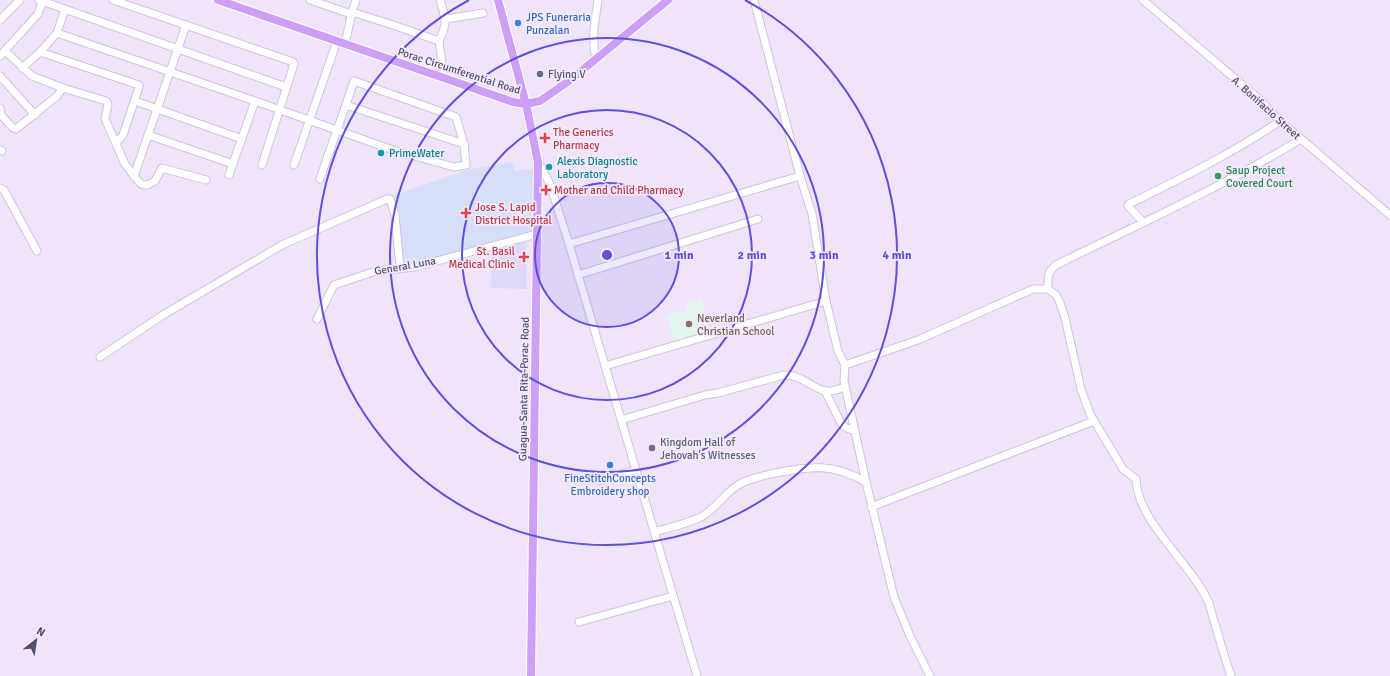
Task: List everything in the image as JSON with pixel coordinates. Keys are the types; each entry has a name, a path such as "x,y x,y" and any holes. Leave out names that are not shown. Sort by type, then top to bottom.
{"main road":[{"name":"Porac Circumferential Road","path":"218,0 514,102 526,104 536,103 544,99 569,81 668,0"},
{"name":"Guagua-Santa Rita-Porac Road","path":"498,0 526,104 538,162 531,676"}],"street":[{"path":"0,20 20,0"},
{"path":"206,180 162,168 155,181 148,185 141,184 125,164 105,120 108,104 106,101 63,88 32,76 2,53 38,14 41,0 286,87"},
{"path":"113,0 293,62 294,64 278,109 262,165"},
{"path":"310,0 439,41"},
{"path":"294,165 309,121 341,43 356,0"},
{"path":"440,0 446,19 445,27 439,41 444,78"},
{"path":"596,59 593,36 598,0"},
{"path":"754,0 800,176 812,214 826,301 838,351 845,365 845,387 871,507 894,598 910,636 930,676"},
{"name":"A. Bonifacio Street","path":"1143,0 1260,100 1280,121 1390,215"},
{"path":"22,68 40,52 57,33 65,9"},
{"path":"446,19 483,13"},
{"path":"134,176 186,25"},
{"path":"57,33 278,109 337,131 400,152 454,167 466,164 464,144 456,117 354,81 337,131 320,179"},
{"path":"40,52 138,84 140,87 123,135 116,143"},
{"path":"0,76 34,115"},
{"path":"0,108 1,115 15,129 18,129 63,88"},
{"path":"135,101 242,139"},
{"path":"229,175 255,101"},
{"path":"346,105 464,144"},
{"path":"1143,222 1128,206 1129,204 1199,168 1280,121"},
{"path":"148,135 233,164"},
{"path":"1048,289 1048,275 1051,269 1084,251 1210,190 1271,157 1301,138"},
{"path":"538,162 550,184 697,676"},
{"path":"568,244 800,176"},
{"path":"0,188 4,190 37,250"},
{"path":"100,357 163,315 282,245 387,198 390,199 395,215 400,267"},
{"path":"578,275 758,219"},
{"name":"General Luna","path":"317,319 334,285 376,270 415,267 537,234"},
{"path":"845,365 918,340 1033,289 1048,289 1056,295 1060,303 1071,340 1081,389 1094,421 1107,440 1123,469 1136,479 1136,488 1145,511 1196,580 1208,602 1232,676"},
{"path":"605,366 826,301"},
{"path":"621,420 705,395 790,374 825,391 833,391 845,387"},
{"path":"825,391 842,425 855,431"},
{"path":"871,507 1094,421"},
{"path":"654,532 701,517 718,504 739,484 756,477 804,468 822,467 844,471 866,482"},
{"path":"599,481 636,470"},
{"path":"579,622 672,596"}],"shaded area":[{"name":"Jose S. Lapid District Hospital","path":"512,162 515,171 535,169 534,232 423,263 402,264 395,195 467,170"},
{"path":"526,240 527,289 491,288 493,248 506,248 507,244"},
{"name":"Neverland Christian School","path":"702,299 710,333 674,342 667,315 687,310 686,303"}],"place":[{"name":"JPS Funeraria Punzalan","path":"518,23"},
{"name":"Flying V","path":"540,74"},
{"name":"The Generics Pharmacy","path":"545,138"},
{"name":"PrimeWater","path":"381,153"},
{"name":"Alexis Diagnostic Laboratory","path":"549,167"},
{"name":"Saup Project Covered Court","path":"1218,176"},
{"name":"Mother and Child Pharmacy","path":"546,190"},
{"name":"Jose S. Lapid District Hospital","path":"466,213"},
{"name":"St. Basil Medical Clinic","path":"524,257"},
{"name":"Neverland Christian School","path":"689,324"},
{"name":"Kingdom Hall of Jehovah's Witnesses","path":"652,448"},
{"name":"FineStitchConcepts Embroidery shop","path":"610,465"}]}
